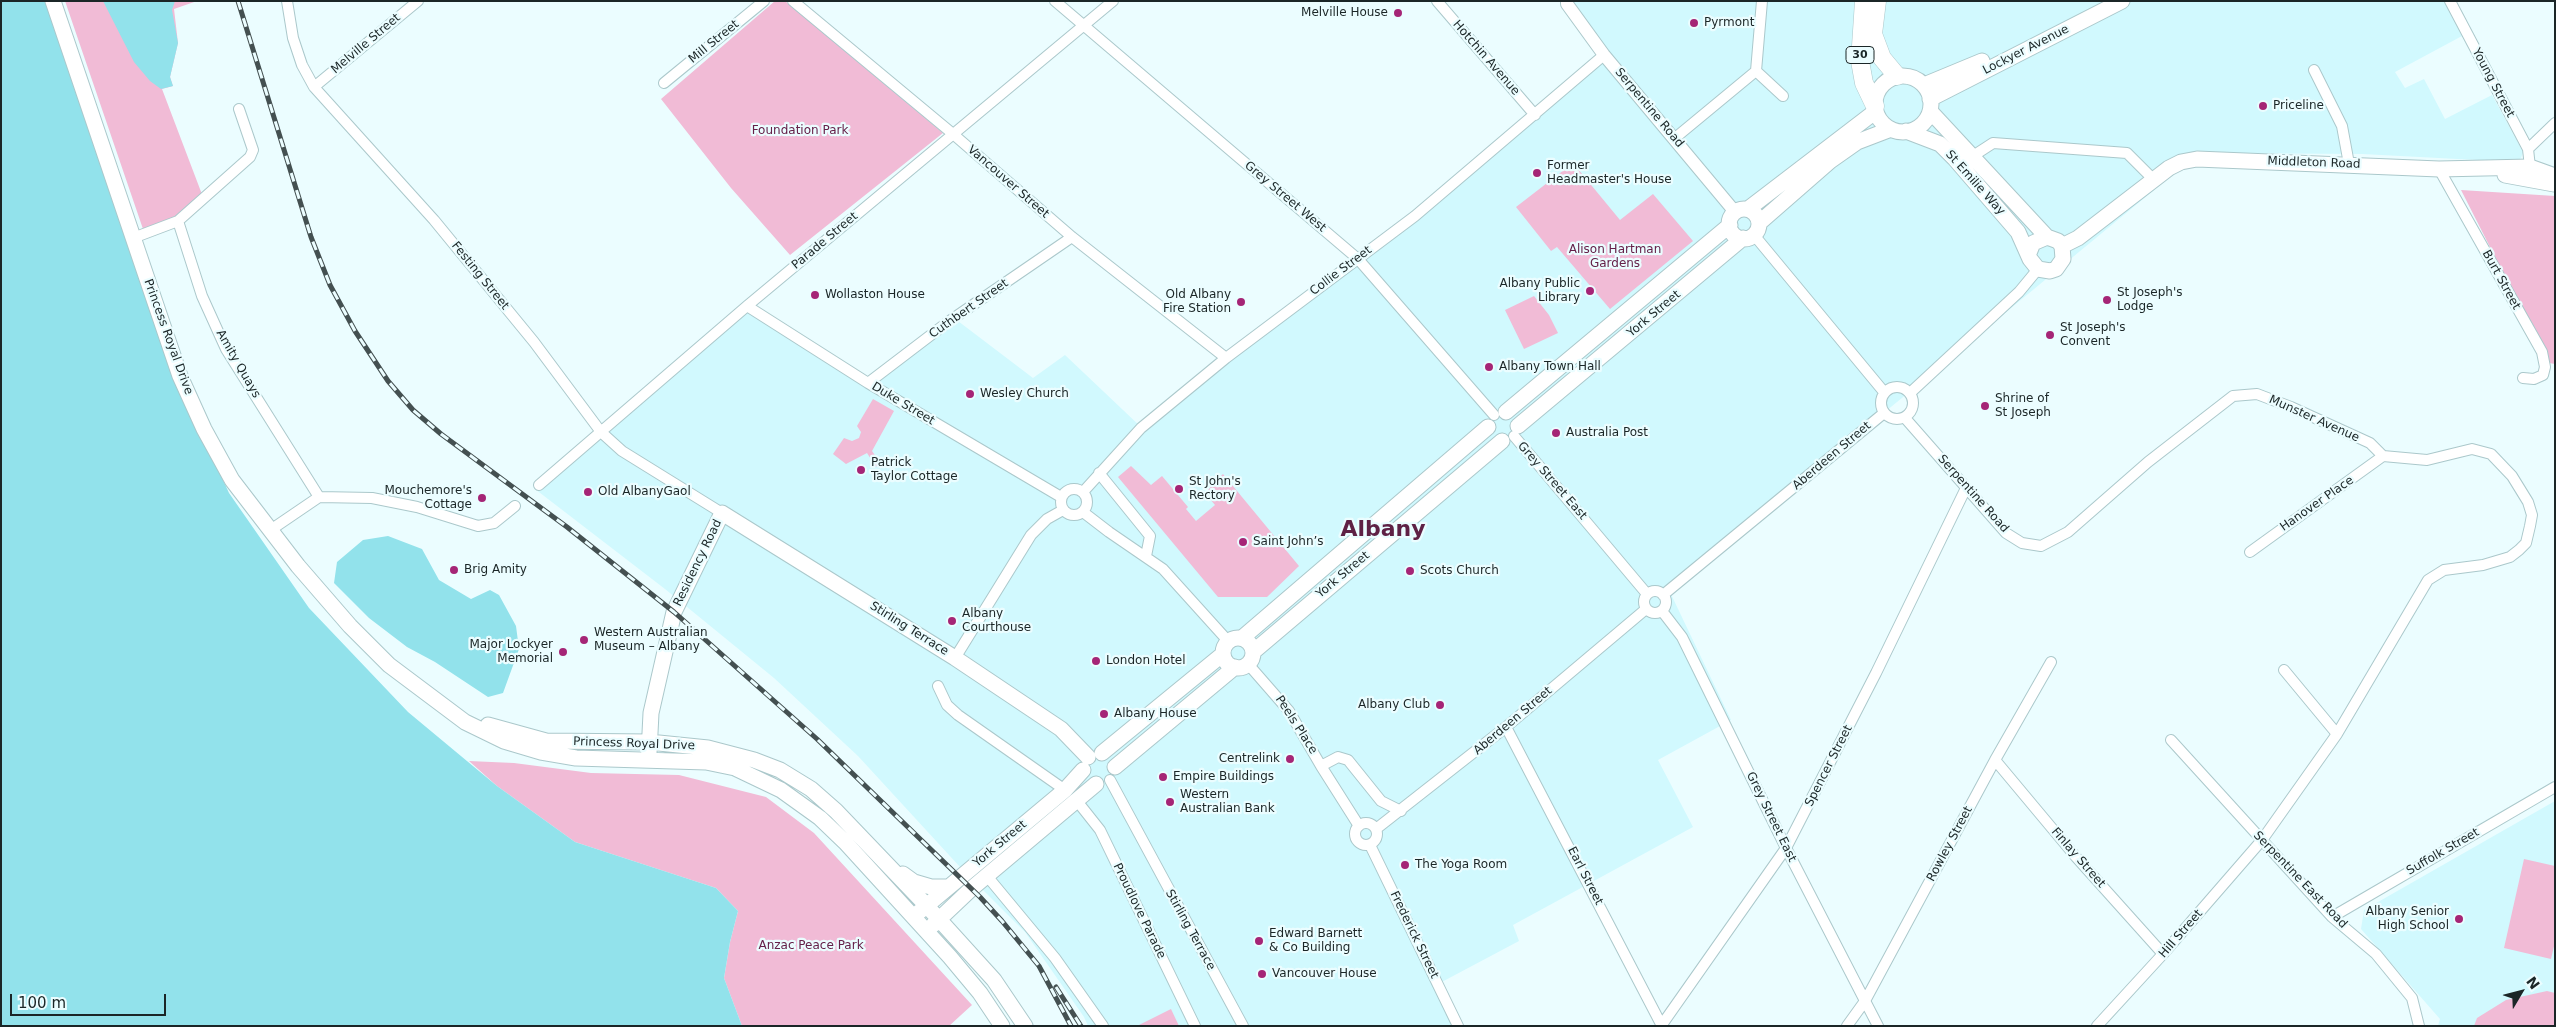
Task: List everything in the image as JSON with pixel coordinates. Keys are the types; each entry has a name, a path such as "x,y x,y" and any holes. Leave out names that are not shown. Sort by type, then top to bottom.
{"highway":[{"name":"30","path":"1864,1 1860,61 1864,83 1876,108"},
{"name":"30","path":"1877,1 1873,34 1882,58 1897,76"}],"main road":[{"name":"Princess Royal Drive","path":"54,1 180,376 204,429 232,480 272,529 298,566 350,626 389,665 465,722 504,741 541,752 576,758 706,762 735,768 781,790 820,818 915,917 980,992 1002,1026"},
{"name":"Lockyer Avenue","path":"1928,98 1963,70 2099,1"},
{"name":"Lockyer Avenue","path":"1928,98 2122,1"},
{"path":"1897,76 1912,77 1928,98 1925,121 1917,128 1906,131 1891,129 1882,121 1876,108 1880,87 1888,80 1897,76"},
{"name":"St Emilie Way","path":"1928,98 1972,156 2047,237"},
{"name":"York Street","path":"915,917 926,905 1064,790 1091,760 1231,644 1737,215 1876,108"},
{"name":"York Street","path":"966,894 1245,661 1752,232 1830,162 1857,142 1891,129"},
{"name":"St Emilie Way","path":"1906,131 1940,144 2018,232 2029,253"},
{"name":"Middleton Road","path":"2062,246 2078,238 2154,180 2182,162 2197,159 2439,169 2530,168 2555,176"},
{"name":"Middleton Road","path":"2480,170 2555,184"},
{"path":"1756,214 1752,232 1734,234 1737,215 1756,214"},
{"path":"2047,237 2058,241 2064,252 2061,264 2050,271 2038,269 2033,265 2029,253 2037,240 2047,237"},
{"path":"1514,417 1511,435 1492,436 1496,418 1514,417"},
{"name":"Residency Road","path":"648,760 651,713 674,612 722,514"},
{"name":"Stirling Terrace","path":"722,514 956,658 1061,729 1091,760"},
{"path":"1250,643 1245,661 1227,662 1231,644 1250,643"},
{"name":"Princess Royal Drive","path":"425,692 483,723 546,741 649,742 728,752 780,770 811,789 852,828 926,905 994,980 1024,1026"},
{"path":"1111,758 1107,777 1087,779 1091,760 1111,758"},
{"path":"1064,790 1077,801"},
{"path":"852,828 914,882 931,887 949,887"},
{"path":"977,863 987,876"},
{"path":"926,930 966,894"},
{"path":"962,944 952,926 966,894"}],"street":[{"name":"Festing Street","path":"287,1 293,38 302,65 314,87 434,220 534,342 601,432 622,451 722,514"},
{"name":"Melville Street","path":"314,87 418,1"},
{"name":"Mill Street","path":"664,82 764,1"},
{"name":"Vancouver Street","path":"793,1 953,134 1072,237 1226,358"},
{"name":"Grey Street West","path":"1055,1 1358,259 1496,418"},
{"name":"Parade Street","path":"539,485 747,306 1113,1"},
{"name":"Hotchin Avenue","path":"1437,1 1535,115"},
{"name":"Serpentine Road","path":"1567,1 1567,4 1604,55 1675,138 1737,215"},
{"path":"1675,138 1756,71 1762,1"},
{"name":"Young Street","path":"2450,1 2528,149 2530,168"},
{"name":"Collie Street","path":"1083,492 1141,428 1226,358 1415,216 1604,55"},
{"path":"2314,70 2342,126 2350,164"},
{"path":"1756,71 1783,96"},
{"path":"133,238 178,221 250,158 254,150 239,109"},
{"path":"2528,149 2555,123"},
{"path":"1972,156 1992,143 2127,153 2154,180"},
{"name":"Burt Street","path":"2439,169 2542,352 2545,367 2543,376 2523,378"},
{"name":"Amity Quays","path":"178,221 188,246 202,296 226,349 319,497"},
{"path":"1752,232 1884,392"},
{"name":"Cuthbert Street","path":"868,383 948,322 1072,237"},
{"path":"1910,393 2019,292 2038,269"},
{"name":"Duke Street","path":"747,306 868,383 1061,497"},
{"path":"1895,386 1906,389 1910,393 1914,404 1905,418 1894,419 1884,413 1881,403 1884,392 1895,386"},
{"name":"Munster Avenue","path":"2053,542 2148,462 2233,396 2256,394 2291,407 2370,443 2383,456"},
{"name":"Aberdeen Street","path":"1663,595 1884,413"},
{"name":"Serpentine Road","path":"1905,418 2006,533 2022,543 2041,546 2053,542"},
{"name":"Grey Street East","path":"1511,435 1647,594"},
{"path":"2262,840 2337,734 2428,580 2444,570 2483,565 2510,557 2526,543 2532,515 2528,502 2512,476 2491,454 2472,449 2427,460 2383,456"},
{"name":"Hanover Place","path":"2250,552 2383,456"},
{"path":"1099,473 1150,536 1146,556"},
{"path":"1063,510 1061,497 1072,488 1083,492 1087,500 1084,512"},
{"name":"Spencer Street","path":"1662,1025 1786,848 1876,672 1966,488"},
{"path":"272,529 319,497 372,498 417,507 478,526 494,523 515,506"},
{"path":"1063,510 1075,515 1084,512"},
{"path":"956,658 1031,535 1047,519 1063,510"},
{"path":"1084,512 1109,532 1146,556 1173,578 1231,644"},
{"path":"1657,591 1663,595 1666,601 1662,611 1652,613 1646,609 1644,601 1647,594 1657,591"},
{"name":"Aberdeen Street","path":"1376,829 1506,727 1646,609"},
{"name":"Grey Street East","path":"1662,611 1682,637 1786,848 1878,1026"},
{"name":"Peels Place","path":"1245,661 1289,711 1320,766 1359,826"},
{"name":"Rowley Street","path":"1847,1026 1865,1001 1995,760 2051,662"},
{"path":"2284,670 2337,734"},
{"path":"938,686 947,705 958,715 1064,790"},
{"name":"Earl Street","path":"1506,727 1662,1025"},
{"name":"Serpentine East Road","path":"2171,740 2332,917 2376,954 2412,998 2419,1026"},
{"name":"Peels Place","path":"1320,766 1338,758 1348,760 1381,802 1401,811"},
{"name":"Finlay Street","path":"1995,760 2076,857 2163,954"},
{"name":"Stirling Terrace","path":"1107,777 1243,1026"},
{"name":"Suffolk Street","path":"2332,917 2555,787"},
{"name":"Proudlove Parade","path":"1077,801 1100,830 1195,1026"},
{"path":"1368,823 1376,829 1377,837 1370,845 1362,845 1356,840 1355,832 1359,826 1368,823"},
{"name":"Hill Street","path":"2097,1026 2163,954 2262,840"},
{"name":"Frederick Street","path":"1370,845 1458,1026"},
{"path":"987,876 1055,958 1103,1026"}],"shaded area":[{"path":"1567,1 2444,1 2462,36 2395,72 2405,88 2424,79 2445,119 2492,95 2523,152 2521,158 2515,162 2362,154 2199,153 1669,590 1731,720 1658,760 1693,827 1513,925 1519,941 1438,984 1458,1026 1088,1026 1084,1017 1025,932 960,867 858,756 774,678 665,589 535,489 747,306 867,383 954,318 1033,378 1065,355 1142,428 1358,259 1604,55"},
{"name":"Albany Senior High School","path":"2555,801 2555,1026 2438,1026 2440,1019 2361,929 2364,910"}],"green space":[{"path":"65,1 197,1 174,9 178,43 170,77 173,86 162,89 203,197 178,221 143,229"},
{"name":"Foundation Park","path":"775,1 785,1 943,133 790,255 731,188 661,99"},
{"name":"Alison Hartman Gardens","path":"1573,163 1620,220 1653,194 1693,241 1610,309 1557,247 1551,251 1516,207"},
{"path":"2461,190 2555,196 2555,364 2549,363"},
{"path":"1534,296 1549,315 1558,333 1524,349 1505,310"},
{"path":"873,399 894,411 872,451 879,461 876,467 867,453 846,464 833,454 844,438 852,441 859,438 861,432 857,426"},
{"path":"1131,466 1151,485 1162,476 1188,507 1186,509 1196,521 1215,505 1205,493 1223,474 1299,566 1267,597 1218,597 1118,477"},
{"name":"Anzac Peace Park","path":"469,761 514,763 591,773 679,775 766,797 814,833 972,1005 949,1026 742,1026 724,978 738,911 716,888 575,842 497,786"},
{"path":"2524,859 2555,866 2555,942 2551,959 2504,948"},
{"path":"2547,991 2555,993 2555,1026 2474,1026 2477,1018 2506,1000"},
{"path":"1171,1009 1179,1026 1137,1026"}],"water":[{"path":"1,1 48,1 177,379 229,493 309,608 408,712 497,786 575,842 716,888 738,911 724,978 742,1026 1,1026"},
{"path":"103,1 175,1 172,10 178,43 170,77 173,86 161,89 150,81 134,62"},
{"path":"388,536 422,549 439,580 471,599 490,590 499,595 516,626 519,649 503,693 488,697 435,662 407,647 369,618 334,583 337,562 363,540"}],"railway":[{"path":"238,1 311,237 330,285 355,331 388,381 413,410 441,434 567,527 674,612 817,739 980,897 1002,921 1039,966 1071,1026"},
{"path":"1056,987 1081,1026"}],"place":[{"name":"Melville House","path":"1398,13"},
{"name":"Pyrmont","path":"1694,23"},
{"name":"Priceline","path":"2263,106"},
{"name":"Former Headmaster's House","path":"1537,173"},
{"name":"Albany Public Library","path":"1590,291"},
{"name":"Wollaston House","path":"815,295"},
{"name":"St Joseph's Lodge","path":"2107,300"},
{"name":"Old Albany Fire Station","path":"1241,302"},
{"name":"St Joseph's Convent","path":"2050,335"},
{"name":"Albany Town Hall","path":"1489,367"},
{"name":"Wesley Church","path":"970,394"},
{"name":"Shrine of St Joseph","path":"1985,406"},
{"name":"Australia Post","path":"1556,433"},
{"name":"Patrick Taylor Cottage","path":"861,470"},
{"name":"St John's Rectory","path":"1179,489"},
{"name":"Old AlbanyGaol","path":"588,492"},
{"name":"Mouchemore's Cottage","path":"482,498"},
{"name":"Saint John’s","path":"1243,542"},
{"name":"Brig Amity","path":"454,570"},
{"name":"Scots Church","path":"1410,571"},
{"name":"Albany Courthouse","path":"952,621"},
{"name":"Western Australian Museum – Albany","path":"584,640"},
{"name":"Major Lockyer Memorial","path":"563,652"},
{"name":"London Hotel","path":"1096,661"},
{"name":"Albany Club","path":"1440,705"},
{"name":"Albany House","path":"1104,714"},
{"name":"Centrelink","path":"1290,759"},
{"name":"Empire Buildings","path":"1163,777"},
{"name":"Western Australian Bank","path":"1170,802"},
{"name":"The Yoga Room","path":"1405,865"},
{"name":"Albany Senior High School","path":"2459,919"},
{"name":"Edward Barnett & Co Building","path":"1259,941"},
{"name":"Vancouver House","path":"1262,974"}],"district":[{"name":"Albany","path":"1383,530"}]}
